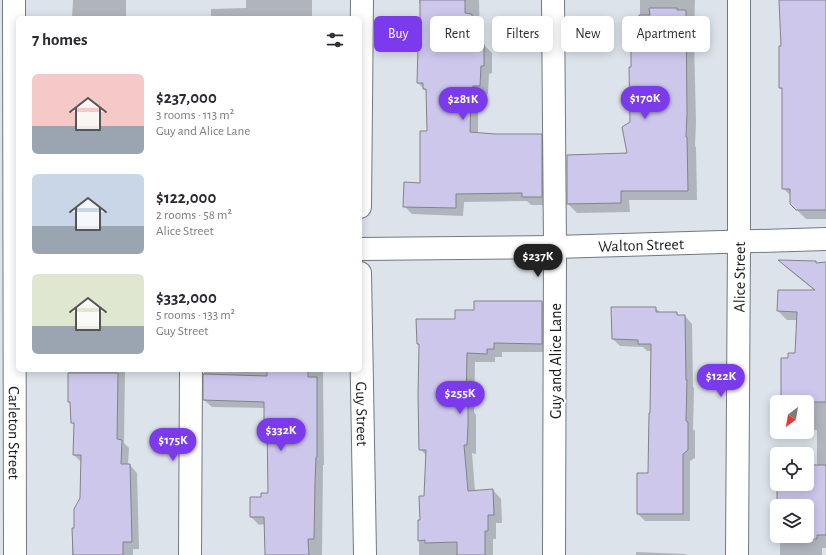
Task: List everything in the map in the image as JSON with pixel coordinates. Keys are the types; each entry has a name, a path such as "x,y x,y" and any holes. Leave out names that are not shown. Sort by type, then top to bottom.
{"street":[{"name":"Carleton Street","path":"14,0 11,247 15,555"},
{"path":"362,0 362,16"},
{"name":"Guy and Alice Lane","path":"553,0 555,247 554,555"},
{"name":"Alice Street","path":"737,555 739,242 738,0"},
{"name":"Walton Street","path":"362,249 555,247 826,239"},
{"path":"190,555 191,372"},
{"name":"Guy Street","path":"362,372 365,555"}],"building":[{"path":"420,0 465,0 465,13 472,14 472,16 430,16 430,52 484,52 484,66 481,66 480,86 473,86 473,91 471,91 470,132 495,134 542,134 542,197 522,197 522,193 456,194 456,208 403,207 404,182 420,183 420,131 427,131 426,89 423,89 423,83 417,83 418,52 422,52 422,16 420,16"},
{"path":"779,0 826,0 826,210 796,210 790,204 790,189 782,189 782,88 779,88 779,46 781,46"},
{"path":"649,8 677,8 677,10 686,10 686,16 639,16 650,15"},
{"path":"631,52 686,52 686,137 688,191 621,191 621,203 567,204 567,155 627,153 622,127 630,122 629,67 631,67"},
{"path":"778,260 816,261 816,263 826,262 826,402 814,402 814,395 781,395 781,358 788,358 788,353 795,353 797,312 777,311 778,290 815,290"},
{"path":"474,301 542,301 542,344 494,343 494,349 487,349 487,354 467,353 466,405 468,405 468,425 467,445 464,445 468,491 493,489 494,515 488,515 488,531 485,531 485,555 457,555 457,542 425,543 425,540 418,541 418,520 420,520 419,496 424,496 426,450 419,450 419,344 417,344 416,319 455,319 455,310 474,310"},
{"path":"611,307 656,307 656,312 677,312 677,315 685,315 687,380 686,421 688,422 688,450 683,454 683,514 637,514 637,473 648,473 651,344 638,344 638,340 612,339"},
{"path":"267,372 308,372 308,377 317,377 317,457 314,539 308,539 309,555 265,555 264,517 250,517 250,497 261,497 261,493 268,493 267,422 264,422 264,402 203,400 203,374 267,376"},
{"path":"68,373 118,373 117,439 122,440 121,464 130,464 132,542 123,542 123,555 73,555 72,528 74,528 74,509 80,498 81,455 73,455 74,423 71,423 70,402 68,402"},
{"path":"814,465 826,465 826,535 817,535 817,539 814,539 814,499 777,499 777,491 814,491"}]}
